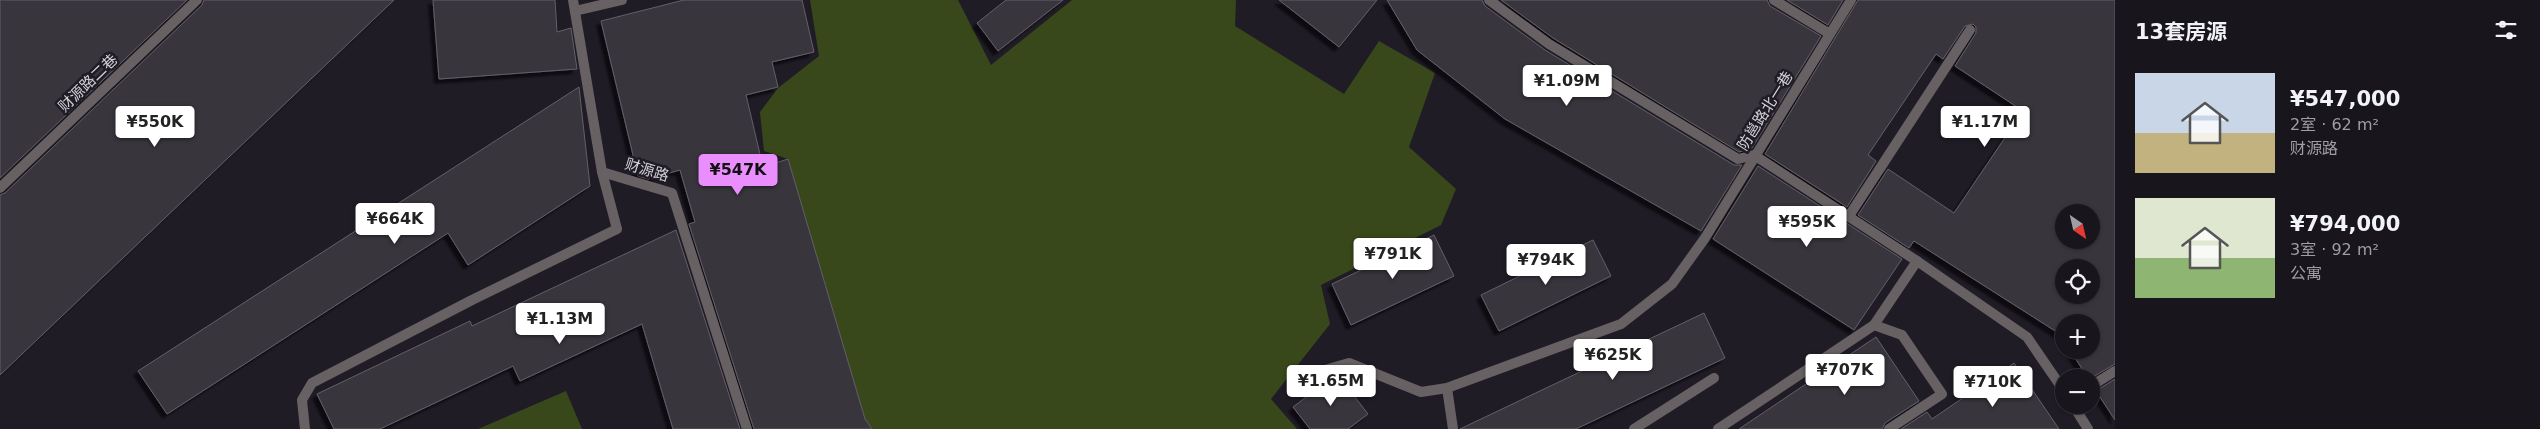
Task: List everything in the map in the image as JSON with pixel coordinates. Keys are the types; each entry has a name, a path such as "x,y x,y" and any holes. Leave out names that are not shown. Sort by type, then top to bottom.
{"street":[{"name":"财源路二巷","path":"0,188 197,0"},
{"name":"财源路","path":"573,0 602,172 672,193 747,429"},
{"path":"575,11 622,0"},
{"path":"1490,0 1549,44 1738,159 1754,155 1917,261 2027,337 2055,378"},
{"path":"1774,0 1830,34"},
{"name":"防邕路北一巷","path":"1311,374 1349,363 1421,392 1447,388 1621,324 1672,284 1705,238 1754,155 1851,0"},
{"path":"1849,216 1970,30"},
{"path":"305,429 302,400 312,382 472,300 617,229 602,172"},
{"path":"1718,429 1874,325 1917,261"},
{"path":"1874,325 1902,336 1942,394 1889,429"},
{"path":"2100,381 2115,372"},
{"path":"1634,429 1714,378"},
{"path":"1447,388 1452,429"},
{"path":"2078,414 2087,428"}],"green space":[{"path":"810,0 958,0 991,65 1072,0 1236,0 1235,26 1344,94 1379,41 1435,73 1409,147 1456,189 1441,225 1321,285 1330,324 1271,399 1297,429 872,429 865,419 788,159 764,151 760,112 778,88 819,56"},
{"path":"566,391 582,429 478,429"}],"building":[{"path":"0,0 187,0 0,178"},
{"path":"204,0 394,0 0,375 0,195 5,193 202,5"},
{"path":"433,0 555,0 557,32 571,28 577,69 439,79"},
{"path":"684,0 802,0 814,52 772,62 778,87 746,95 763,167 788,159 865,419 872,429 754,429 689,224 695,222 680,170 648,179 638,176 601,21"},
{"path":"1006,0 1063,0 998,51 977,23"},
{"path":"1279,0 1377,0 1339,47"},
{"path":"1387,0 1482,0 1485,6 1545,50 1734,165 1742,165 1701,231 1505,119 1417,50"},
{"path":"1501,0 1767,0 1770,6 1821,36 1752,148 1739,152 1553,38"},
{"path":"1787,0 1843,0 1828,25"},
{"path":"1858,0 2115,0 2115,364 2100,373 2100,369 2082,369 2076,359 2100,359 2100,314 2055,314 2055,331 1914,241 1909,248 1858,215 1888,169 1954,213 2023,111 1955,66 1976,33 1976,27 1973,24 1965,26 1943,59 1936,54 1868,155 1876,161 1847,207 1765,154"},
{"path":"579,87 590,186 468,265 448,233 167,414 138,371"},
{"path":"1758,166 1902,259 1854,330 1713,239"},
{"path":"676,230 740,429 673,429 642,324 520,381 513,366 380,429 334,429 317,394 470,321 472,326"},
{"path":"1434,235 1454,276 1351,325 1332,284"},
{"path":"1593,240 1611,276 1499,331 1481,295"},
{"path":"1704,313 1725,358 1576,429 1460,429"},
{"path":"1876,337 1919,401 1885,423 1882,429 1739,429"},
{"path":"2014,363 2059,429 1901,429 1927,412 1932,419"},
{"path":"1337,374 1368,414 1348,429 1310,429 1293,407"},
{"path":"2115,379 2115,420 2100,397 2100,388"}]}
